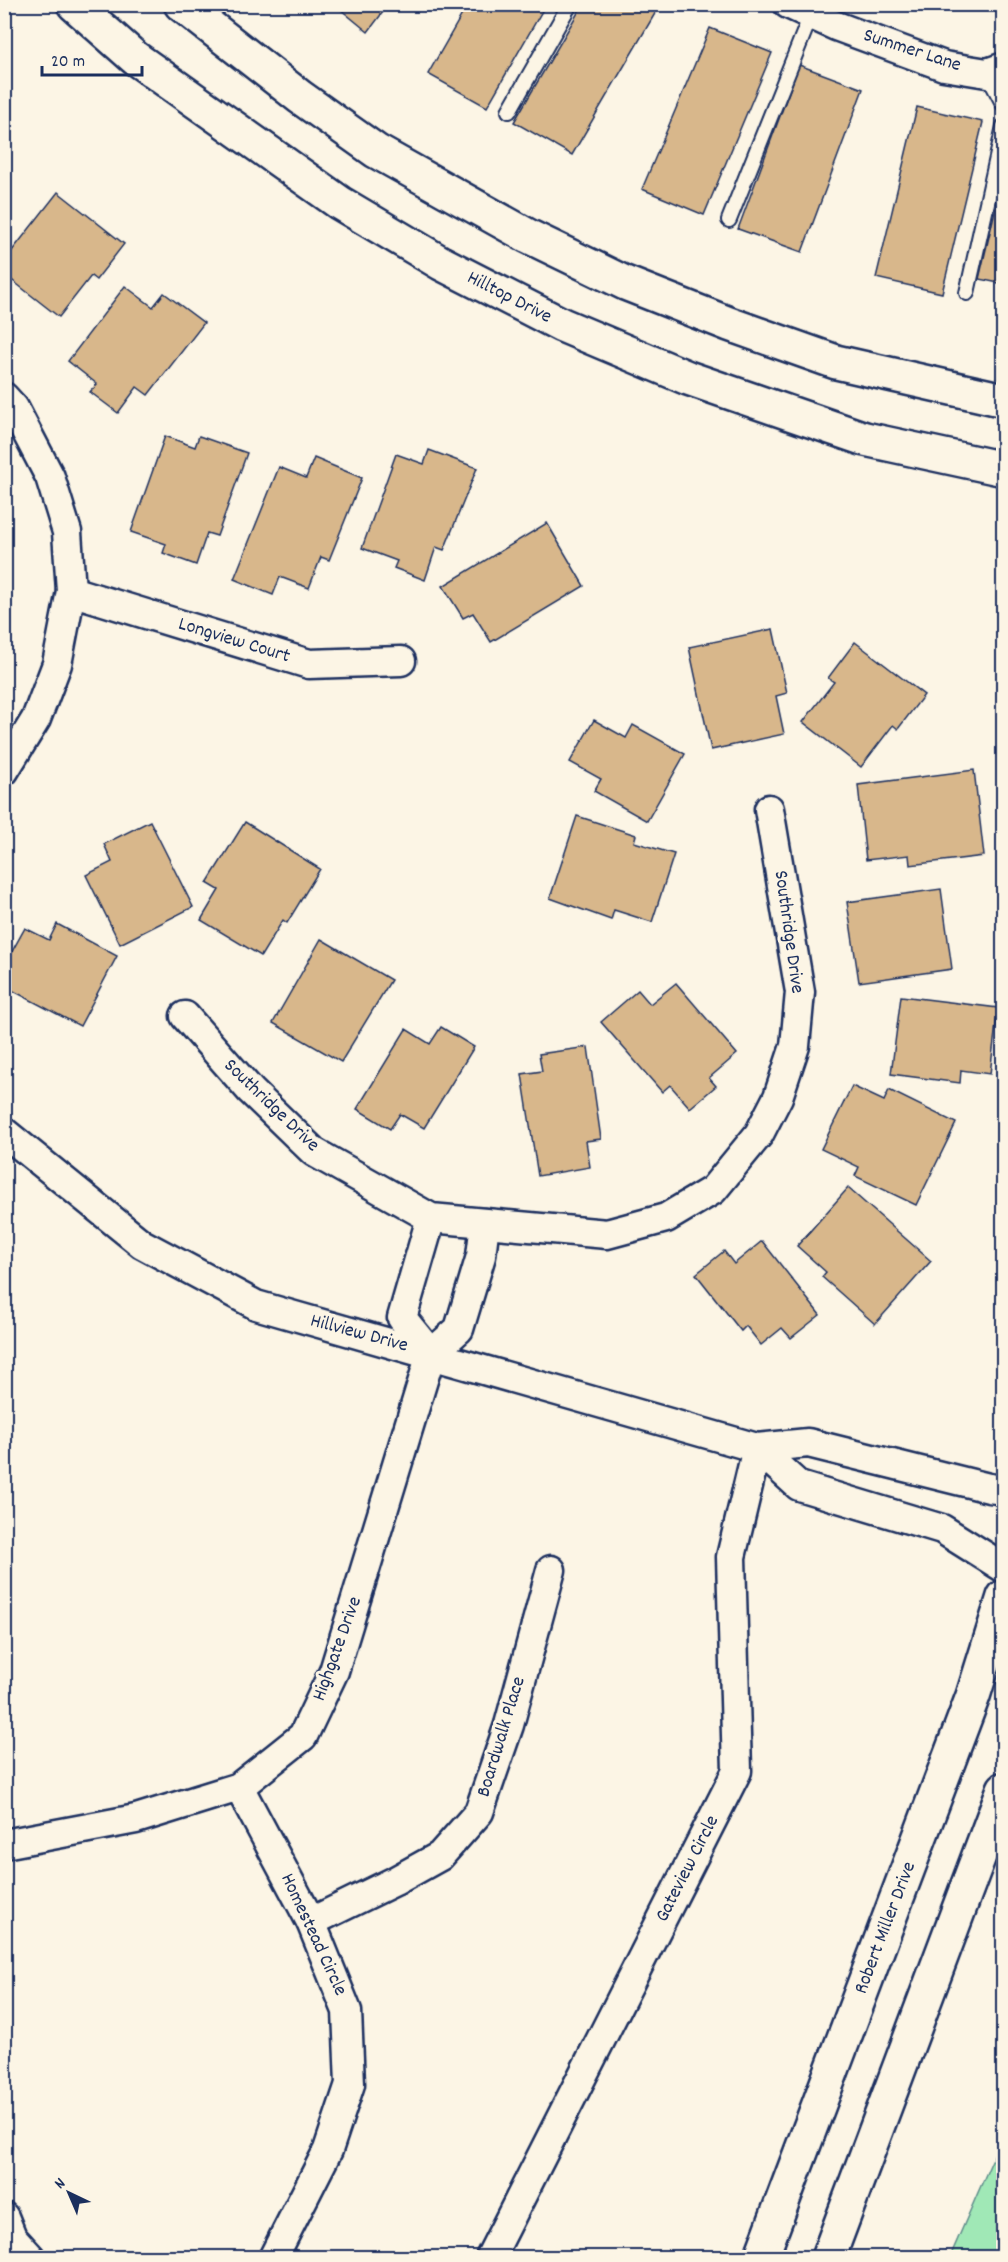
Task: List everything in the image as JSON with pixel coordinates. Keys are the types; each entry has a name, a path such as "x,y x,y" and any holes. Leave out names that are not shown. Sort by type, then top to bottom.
{"main road":[{"name":"Hilltop Drive","path":"74,4 135,58 340,203 441,263 562,325 688,378 865,439 1004,469"},
{"path":"180,4 300,97 376,151 528,236 625,283 729,324 836,362 1004,400"},
{"name":"Robert Miller Drive","path":"761,2258 969,1707 1004,1597"},
{"path":"828,2258 1004,1789"}],"street":[{"name":"Summer Lane","path":"800,10 836,27 944,66 995,70"},
{"path":"4,397 14,408 50,477 67,532 71,591 57,664 36,719 4,771"},
{"name":"Longview Court","path":"71,591 309,664 401,661"},
{"name":"Southridge Drive","path":"185,1016 251,1091 314,1152 431,1218 607,1234 666,1218 712,1190 759,1134 778,1097 795,1046 800,992 769,809"},
{"name":"Hillview Drive","path":"4,1132 142,1244 256,1305 757,1448"},
{"path":"431,1218 402,1318 431,1354 459,1329 481,1256 485,1223"},
{"name":"Highgate Drive","path":"4,1844 136,1819 239,1787 303,1736 334,1671 431,1354"},
{"path":"757,1448 808,1443 1004,1490"},
{"path":"757,1448 800,1486 942,1529 1004,1568"},
{"name":"Gateview Circle","path":"490,2258 737,1771 731,1557 757,1448"},
{"name":"Boardwalk Place","path":"311,1922 440,1856 479,1812 508,1725 551,1570"},
{"name":"Homestead Circle","path":"239,1787 311,1922 347,2011 350,2084 328,2150 273,2258"},
{"path":"4,2217 12,2236 31,2258"}],"lane":[{"path":"509,111 570,4"},
{"path":"729,220 800,10"},
{"path":"995,70 1004,105"},
{"path":"967,294 1004,126"}],"green space":[{"path":"1003,2135 1003,2257 950,2257"}],"building":[{"path":"334,4 389,4 368,32"},
{"path":"468,4 546,4 487,107 428,74"},
{"path":"583,4 660,5 572,155 514,122"},
{"path":"710,28 772,53 704,215 642,189"},
{"path":"799,65 863,89 802,252 738,229"},
{"path":"917,107 983,122 942,293 876,278"},
{"path":"1004,173 1004,284 979,279"},
{"path":"58,192 124,244 96,280 91,276 59,317 4,274 4,261"},
{"path":"125,286 153,307 164,293 204,323 148,395 137,387 118,413 90,392 97,384 68,361"},
{"path":"165,436 195,447 199,436 247,453 217,536 207,533 196,565 163,553 166,544 131,532"},
{"path":"429,450 477,468 444,550 436,547 425,580 394,568 397,561 362,548 396,454 424,464"},
{"path":"314,458 362,478 329,560 321,557 309,588 280,577 273,595 234,579 279,467 306,478"},
{"path":"547,523 584,586 491,642 473,613 463,618 443,586"},
{"path":"773,629 787,693 776,696 784,734 711,750 689,647"},
{"path":"855,642 924,695 898,729 893,725 861,767 803,722 834,682 828,678"},
{"path":"594,720 626,738 633,725 685,754 647,821 594,791 601,779 570,762"},
{"path":"974,770 984,856 910,865 909,855 866,860 858,785"},
{"path":"577,816 636,835 634,842 674,854 652,922 614,910 611,920 550,898"},
{"path":"150,821 193,907 120,944 86,875 112,862 104,844"},
{"path":"245,822 320,869 287,923 283,920 261,956 201,920 219,890 207,883"},
{"path":"941,889 952,969 859,982 847,902"},
{"path":"57,924 117,956 80,1026 4,986 4,966 25,928 49,940"},
{"path":"321,939 391,980 341,1062 273,1023"},
{"path":"676,983 737,1054 709,1078 716,1086 690,1108 670,1085 662,1092 601,1022 638,990 650,1004"},
{"path":"901,996 998,1008 990,1074 961,1070 960,1083 891,1074"},
{"path":"441,1027 474,1047 424,1128 400,1114 390,1129 357,1109 406,1029 430,1044"},
{"path":"588,1047 601,1139 586,1141 590,1167 538,1176 522,1074 542,1071 539,1054"},
{"path":"852,1086 884,1101 889,1090 956,1123 916,1205 855,1176 859,1167 821,1149"},
{"path":"848,1188 931,1261 875,1324 822,1277 826,1272 797,1246"},
{"path":"762,1241 820,1315 791,1338 782,1328 761,1345 746,1326 741,1331 696,1274 724,1251 734,1264"}]}
